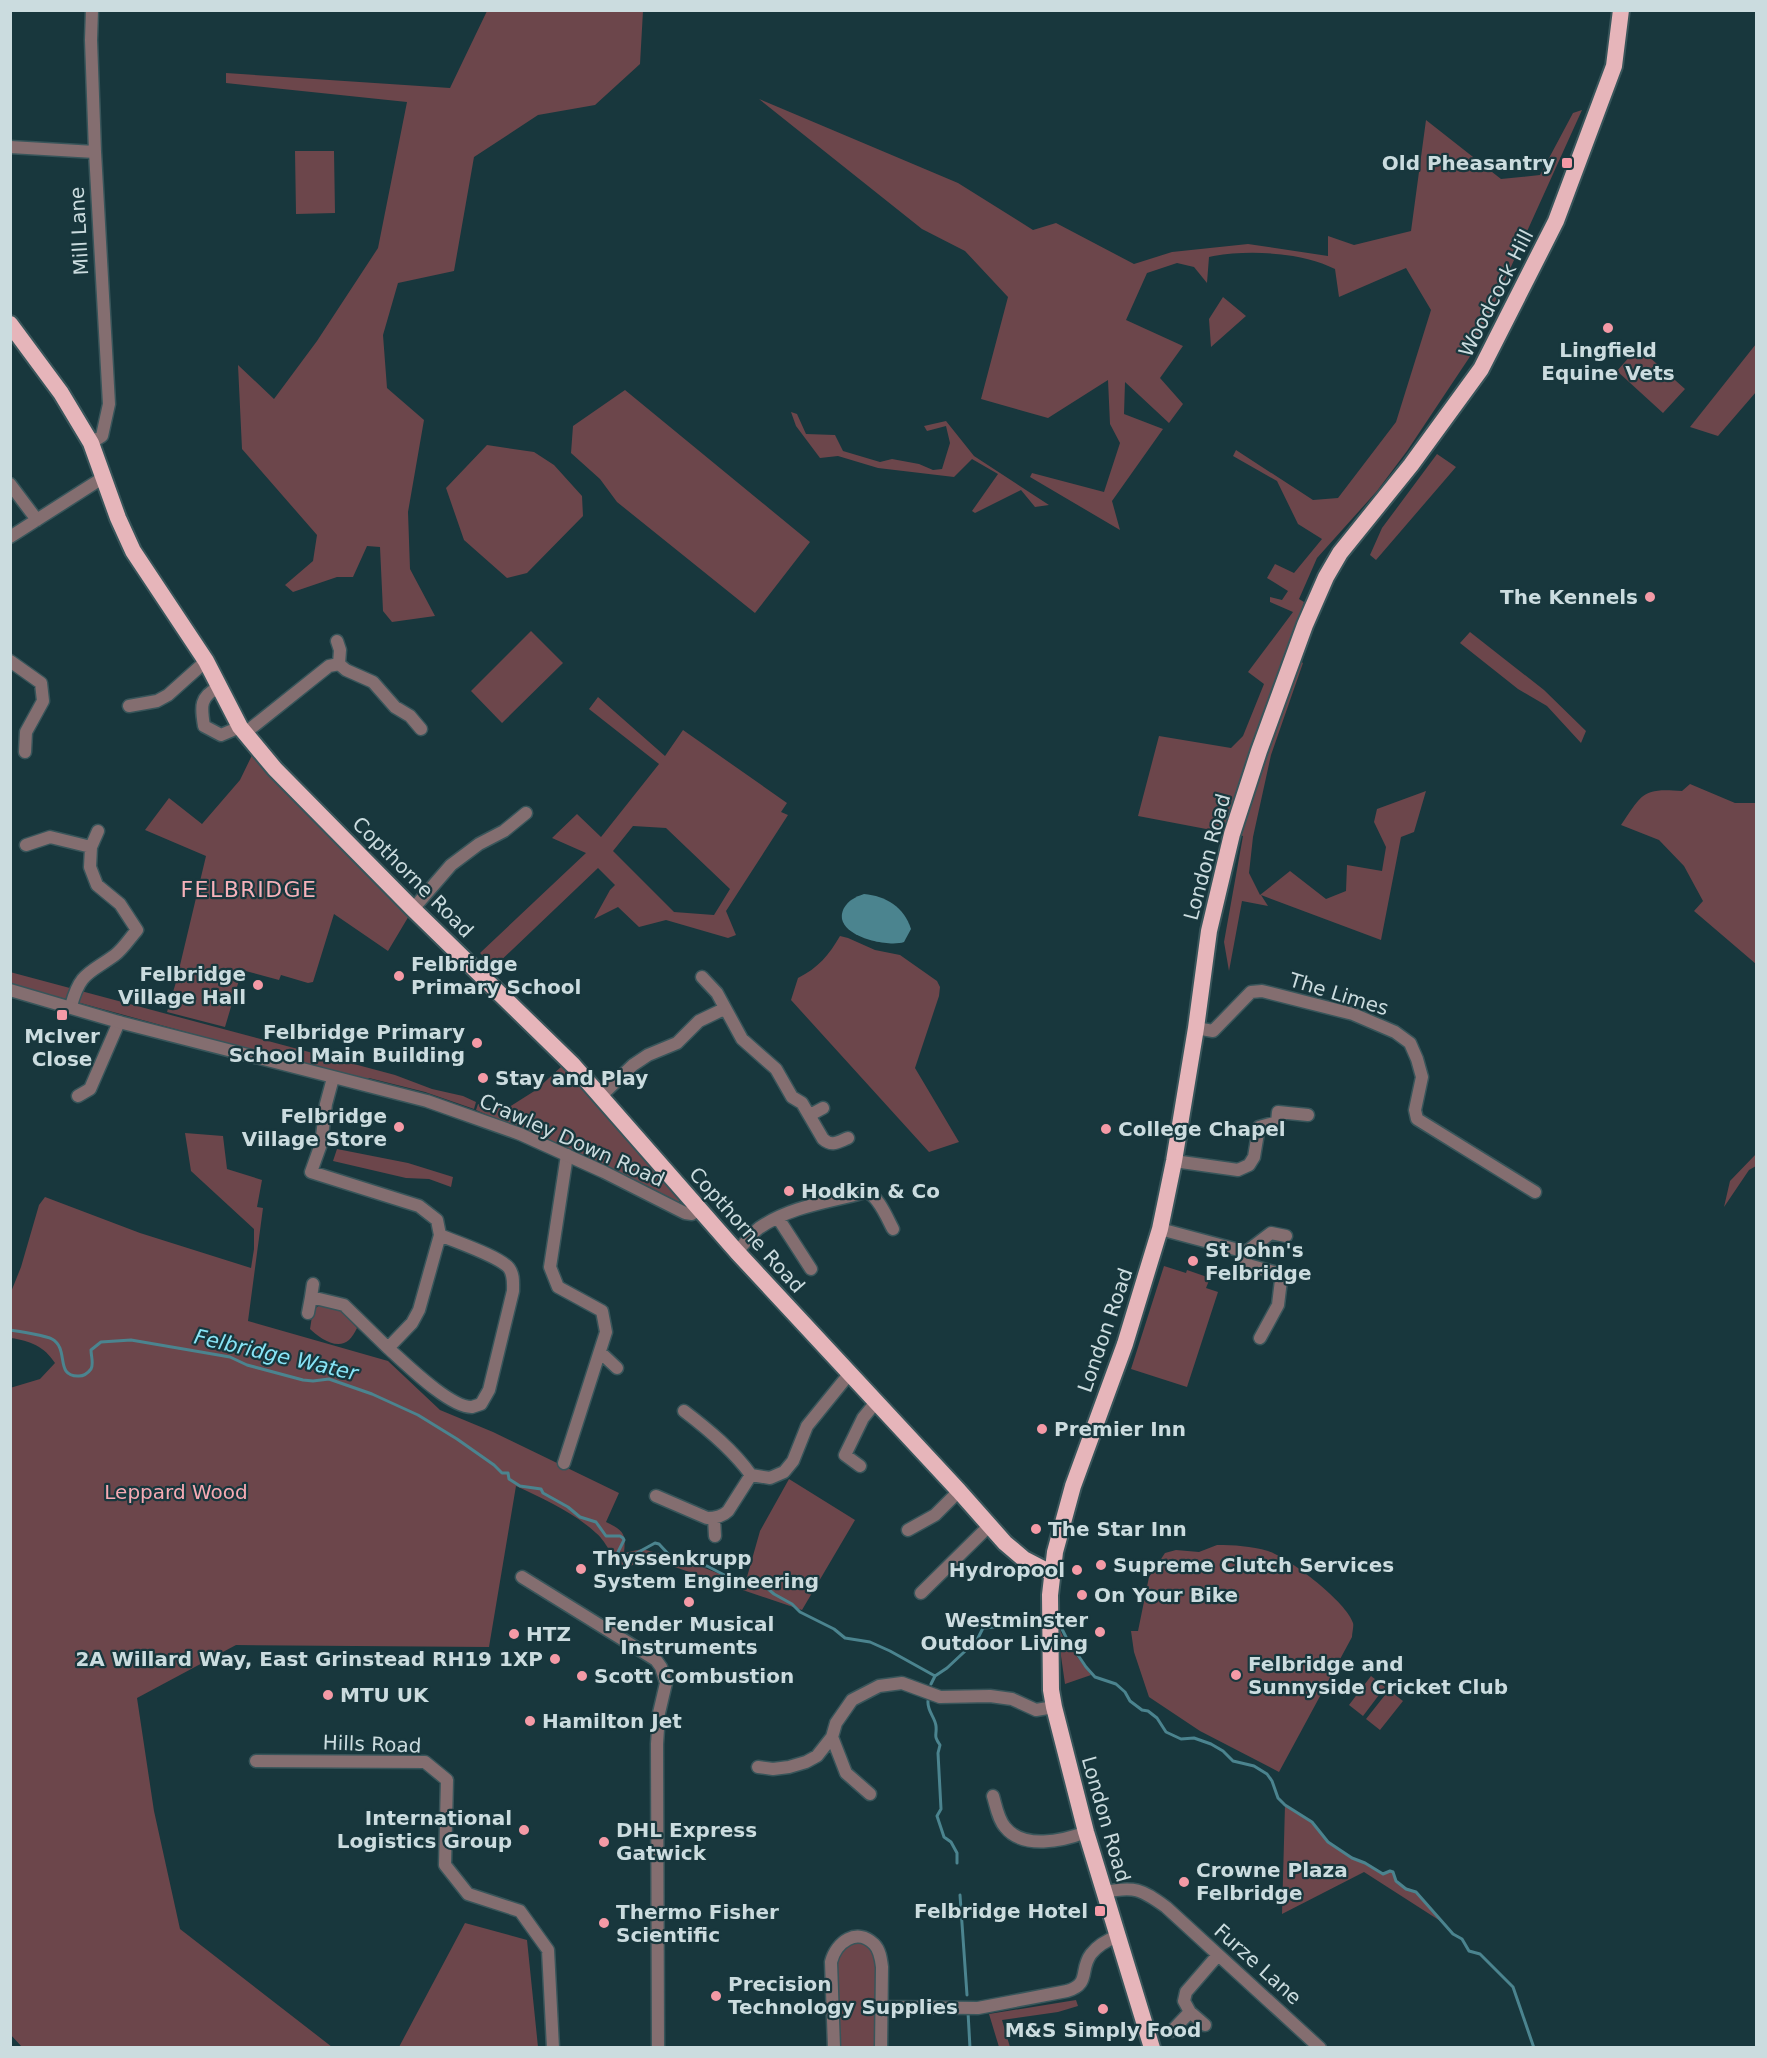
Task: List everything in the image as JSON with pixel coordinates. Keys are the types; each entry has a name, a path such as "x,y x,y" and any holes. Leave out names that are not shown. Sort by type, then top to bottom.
{"highway":[{"name":"Woodcock Hill","path":"1305,625 1326,576 1336,559 1412,465 1481,369 1556,221 1614,66 1621,10"},
{"name":"Copthorne Road","path":"10,324 61,393 91,443 118,518 133,551 206,661 243,730 274,768 413,909 573,1065 698,1209 989,1526 1024,1559 1051,1574"},
{"name":"London Road","path":"1152,2048 1086,1832 1054,1707 1051,1656 1051,1574 1067,1504 1125,1344 1160,1229 1196,1028 1209,931 1232,834 1259,751 1305,625"}],"street":[{"name":"Mill Lane","path":"91,443 102,436 109,404 94,152 92,10"},
{"path":"10,147 94,152"},
{"path":"10,537 104,477"},
{"path":"10,484 37,520"},
{"path":"337,641 340,651 339,664"},
{"path":"10,661 41,683 43,701 26,732 25,752"},
{"path":"129,706 157,701 168,696 206,661"},
{"path":"339,664 346,670 373,682 395,706 410,716 422,729"},
{"path":"219,687 208,693 201,707 204,726 220,735 243,730 329,666 339,664"},
{"path":"413,909 451,865 479,843 504,831 526,813"},
{"path":"72,1006 80,980 116,954 137,930 120,904 97,885 90,867 91,847 99,831"},
{"path":"26,845 50,837 91,847"},
{"path":"702,977 717,993 741,1039 776,1069 792,1097 802,1103 818,1131 828,1143 834,1144 848,1138"},
{"name":"Crawley Down Road","path":"10,990 72,1006 120,1022 427,1101 498,1125 604,1172 685,1213 692,1214 698,1209"},
{"name":"The Limes","path":"1196,1028 1213,1031 1251,992 1262,991 1353,1014 1395,1032 1410,1043 1422,1077 1415,1110 1417,1119 1534,1192"},
{"path":"601,1096 633,1065 648,1055 678,1043 699,1021 724,1009"},
{"path":"78,1096 90,1089 120,1022"},
{"path":"333,1078 326,1104 321,1144 311,1172 419,1206 437,1220 440,1235 419,1310 412,1323 388,1348"},
{"path":"810,1115 823,1108"},
{"path":"1174,1161 1238,1170 1249,1165 1254,1157 1258,1127 1276,1122 1278,1112 1308,1115"},
{"path":"564,1463 606,1332 602,1311 558,1287 550,1268 567,1155"},
{"path":"737,1252 758,1229 778,1218 816,1202 866,1192 871,1193 893,1229"},
{"path":"778,1218 811,1269"},
{"path":"1160,1229 1246,1252"},
{"path":"1260,1338 1278,1305 1281,1280 1274,1272 1248,1265 1245,1260 1246,1252 1271,1233 1286,1236"},
{"path":"311,1297 344,1305 435,1391 471,1407 481,1404 489,1390 513,1291 513,1276 508,1267 493,1257 440,1235"},
{"path":"308,1313 313,1284"},
{"path":"600,1352 617,1368"},
{"path":"684,1411 740,1460 751,1475 770,1478 784,1473 793,1461 807,1426 850,1373"},
{"path":"860,1466 845,1455 863,1418 876,1402"},
{"path":"656,1496 707,1518 714,1518 728,1511 751,1475"},
{"path":"908,1530 935,1515 959,1491"},
{"path":"714,1518 715,1536"},
{"path":"921,1593 989,1526"},
{"path":"522,1577 656,1660 666,1683 659,1713 657,1744 658,2048"},
{"path":"758,1767 772,1769 806,1762 817,1756 832,1737 836,1723 852,1700 879,1686 902,1683 940,1697 990,1696 1012,1699 1036,1710 1054,1707"},
{"path":"832,1737 846,1773 870,1794"},
{"name":"Hills Road","path":"256,1761 425,1762 447,1780 446,1865 468,1894 520,1911 548,1950 554,2048"},
{"path":"993,1796 999,1817 1005,1827 1015,1835 1050,1842 1086,1832"},
{"name":"Furze Lane","path":"1104,1892 1126,1888 1146,1893 1166,1907 1320,2048"},
{"path":"882,2007 978,2008 1078,1988 1082,1982 1089,1956 1103,1942 1118,1936"},
{"path":"834,2048 831,1962 834,1951 842,1942 852,1937 864,1938 875,1945 880,1955 882,1967 881,2048"},
{"path":"1205,2025 1190,2012 1184,2001 1186,1992 1218,1955"},
{"path":"1172,2031 1190,2012"}],"green space":[{"path":"487,11 643,11 640,64 595,105 538,115 474,157 454,271 398,283 383,335 387,388 424,420 408,512 410,569 435,616 392,622 383,611 380,547 367,546 353,577 337,577 293,592 285,585 313,561 317,535 242,449 238,365 274,399 317,341 378,248 407,102 226,83 226,73 450,88"},
{"path":"759,99 958,183 1033,230 1056,223 1134,264 1172,252 1248,244 1328,256 1328,236 1354,245 1411,231 1426,120 1501,179 1540,175 1573,113 1582,110 1471,355 1407,451 1377,491 1317,558 1299,599 1304,602 1288,651 1303,663 1271,755 1253,837 1249,873 1260,895 1290,871 1326,899 1346,891 1347,865 1382,871 1386,847 1374,822 1377,809 1426,791 1414,832 1401,837 1381,940 1261,895 1268,906 1242,901 1229,971 1224,942 1243,836 1138,816 1159,736 1231,748 1243,736 1264,684 1248,672 1293,612 1270,602 1270,597 1282,600 1288,591 1267,578 1275,564 1294,573 1322,539 1298,524 1277,481 1233,456 1236,450 1313,500 1338,498 1396,422 1431,310 1406,268 1339,297 1335,269 1321,263 1290,256 1240,253 1209,257 1207,283 1194,267 1177,263 1147,273 1126,320 1183,346 1160,378 1183,404 1169,423 1125,382 1124,414 1163,429 1112,501 1120,530 1030,477 1032,473 1104,492 1120,443 1110,424 1108,380 1048,418 981,399 1008,297 965,251 922,229"},
{"path":"295,151 334,151 335,213 296,214"},
{"path":"1223,297 1246,316 1211,347 1209,319"},
{"path":"1756,344 1756,392 1718,436 1690,427"},
{"path":"1638,347 1685,389 1663,413 1617,371"},
{"path":"625,390 810,542 755,613 617,502 600,479 571,453 573,426"},
{"path":"791,412 797,414 806,434 835,435 843,451 880,462 892,459 919,464 933,470 942,469 950,443 946,426 927,431 924,426 946,421 974,456 1049,505 1035,507 1021,490 975,513 972,511 998,474 972,459 954,477 878,468 838,456 820,458 796,426"},
{"path":"487,445 534,452 554,465 582,496 583,516 527,573 507,578 464,540 446,488"},
{"path":"1437,454 1456,467 1376,560 1370,555 1382,528"},
{"path":"531,631 563,663 502,723 471,691"},
{"path":"1470,632 1544,690 1586,731 1581,743 1547,706 1518,689 1460,643"},
{"path":"598,697 665,756 683,730 787,803 781,812 788,815 726,911 736,935 728,938 666,920 639,927 618,907 594,919 615,885 598,868 494,967 480,953 586,853 552,838 577,814 601,837 659,764 589,709","holes":["633,826 666,828 730,889 714,915 674,912 613,851"]},
{"path":"256,747 413,909 388,951 334,914 313,982 308,983 281,975 279,980 242,970 225,1027 167,1012 206,856 145,830 169,798 202,824 240,780"},
{"path":"1690,784 1735,803 1756,803 1756,964 1694,911 1703,901 1684,866 1659,840 1621,825 1639,799 1645,795 1659,791 1682,791"},
{"path":"840,936 875,950 900,955 937,981 940,987 939,996 915,1068 959,1142 929,1152 791,1000 798,978 822,960"},
{"path":"10,972 395,1075 432,1089 463,1096 476,1102 474,1109 425,1092 369,1078 365,1081 11,984"},
{"path":"562,1066 567,1074 571,1072 681,1197 678,1204 604,1166 476,1110 478,1104 506,1109 536,1090"},
{"name":"Leppard Wood","path":"185,1133 223,1136 227,1169 262,1180 257,1207 263,1208 248,1321 388,1361 440,1410 493,1432 619,1493 606,1522 622,1533 625,1541 624,1553 642,1549 687,1561 745,1584 760,1531 789,1479 855,1520 802,1610 648,1558 626,1568 617,1561 600,1537 587,1525 558,1506 516,1486 489,1647 236,1645 137,1698 154,1811 180,1929 332,2047 22,2047 10,2034 10,1388 40,1379 55,1363 36,1345 11,1338 11,1292 21,1267 39,1205 45,1197 140,1233 251,1268 254,1229 191,1171"},
{"path":"337,1149 408,1163 453,1177 451,1187 429,1179 406,1178 333,1161"},
{"path":"1756,1154 1756,1166 1749,1170 1724,1207 1730,1181"},
{"path":"1164,1266 1186,1273 1187,1270 1210,1278 1206,1288 1218,1292 1187,1387 1131,1369"},
{"path":"320,1305 341,1310 357,1328 349,1340 339,1344 333,1343 318,1336 310,1329 313,1310"},
{"name":"Felbridge and Sunnyside Cricket Club","path":"1217,1545 1255,1548 1277,1555 1316,1581 1340,1604 1353,1623 1352,1637 1279,1772 1200,1731 1149,1697 1134,1652 1131,1631 1138,1631 1149,1577 1165,1553 1176,1550 1199,1552"},
{"path":"1060,1630 1065,1641 1091,1675 1065,1684"},
{"path":"1371,1676 1385,1687 1363,1716 1349,1705"},
{"path":"1389,1690 1403,1701 1380,1730 1366,1719"},
{"path":"1285,1805 1312,1822 1328,1842 1352,1858 1383,1874 1393,1872 1401,1885 1417,1894 1445,1924 1364,1872 1282,1914"},
{"path":"465,1923 527,1940 538,2047 399,2047"},
{"path":"862,1942 871,1947 876,1955 878,2047 837,2047 835,1960 847,1943"},
{"path":"1076,2000 1078,2006 1058,2012 1002,2020 1010,2047 999,2047 989,2014"}],"water":[{"path":"864,894 887,900 904,915 911,929 904,942 874,941 852,932 845,926 842,917 844,908 852,899"}],"waterway":[{"name":"Felbridge Water","path":"10,1330 52,1339 60,1349 64,1367 71,1375 83,1375 90,1370 92,1367 91,1350 101,1342 131,1340 230,1357 247,1365 303,1380 329,1379 372,1394 418,1415 457,1439 502,1473 508,1473 509,1479 520,1486 541,1489 543,1493 568,1507 580,1517 596,1522 606,1536 620,1536 624,1540 618,1552 620,1556 635,1554 655,1543 682,1564 707,1566 734,1580 749,1579 761,1583 800,1612 834,1629 845,1638 870,1642 935,1676 931,1684"},
{"path":"935,1676 977,1640 983,1628 1035,1624"},
{"path":"1060,1625 1067,1639 1095,1677 1116,1684 1125,1692 1130,1701 1157,1718 1166,1732 1181,1739 1194,1738 1211,1744 1233,1761 1254,1766 1267,1774 1278,1798 1312,1822 1328,1842 1383,1874 1393,1872 1396,1881 1406,1889 1416,1892 1453,1934 1462,1939 1469,1951 1480,1954 1513,1987 1534,2048"},
{"name":"Felbridge Water","path":"928,1701 940,1745 938,1753 941,1809 937,1816 944,1837 951,1842 957,1853 957,1863"},
{"name":"Felbridge Water","path":"960,1895 967,1995"},
{"name":"Felbridge Water","path":"968,2012 970,2048"}],"place":[{"name":"Old Pheasantry","path":"1567,163"},
{"name":"Lingfield Equine Vets","path":"1608,328"},
{"name":"The Kennels","path":"1650,597"},
{"name":"Felbridge Primary School","path":"399,976"},
{"name":"Felbridge Village Hall","path":"258,985"},
{"name":"McIver Close","path":"62,1015"},
{"name":"Felbridge Primary School Main Building","path":"477,1043"},
{"name":"Stay and Play","path":"483,1078"},
{"name":"Felbridge Village Store","path":"399,1127"},
{"name":"College Chapel","path":"1106,1129"},
{"name":"Hodkin & Co","path":"789,1191"},
{"name":"St John's Felbridge","path":"1193,1261"},
{"name":"Premier Inn","path":"1042,1429"},
{"name":"The Star Inn","path":"1036,1529"},
{"name":"Supreme Clutch Services","path":"1101,1565"},
{"name":"Thyssenkrupp System Engineering","path":"581,1569"},
{"name":"Hydropool","path":"1077,1570"},
{"name":"On Your Bike","path":"1082,1595"},
{"name":"Fender Musical Instruments","path":"689,1602"},
{"name":"Westminster Outdoor Living","path":"1100,1632"},
{"name":"HTZ","path":"514,1634"},
{"name":"2A Willard Way, East Grinstead RH19 1XP","path":"555,1659"},
{"name":"Felbridge and Sunnyside Cricket Club","path":"1236,1675"},
{"name":"Scott Combustion","path":"582,1676"},
{"name":"MTU UK","path":"328,1695"},
{"name":"Hamilton Jet","path":"530,1721"},
{"name":"International Logistics Group","path":"524,1830"},
{"name":"DHL Express Gatwick","path":"604,1842"},
{"name":"Crowne Plaza Felbridge","path":"1184,1882"},
{"name":"Felbridge Hotel","path":"1100,1911"},
{"name":"Thermo Fisher Scientific","path":"604,1923"},
{"name":"Precision Technology Supplies","path":"716,1996"},
{"name":"M&S Simply Food","path":"1103,2009"}],"district":[{"name":"FELBRIDGE","path":"249,889"}]}
